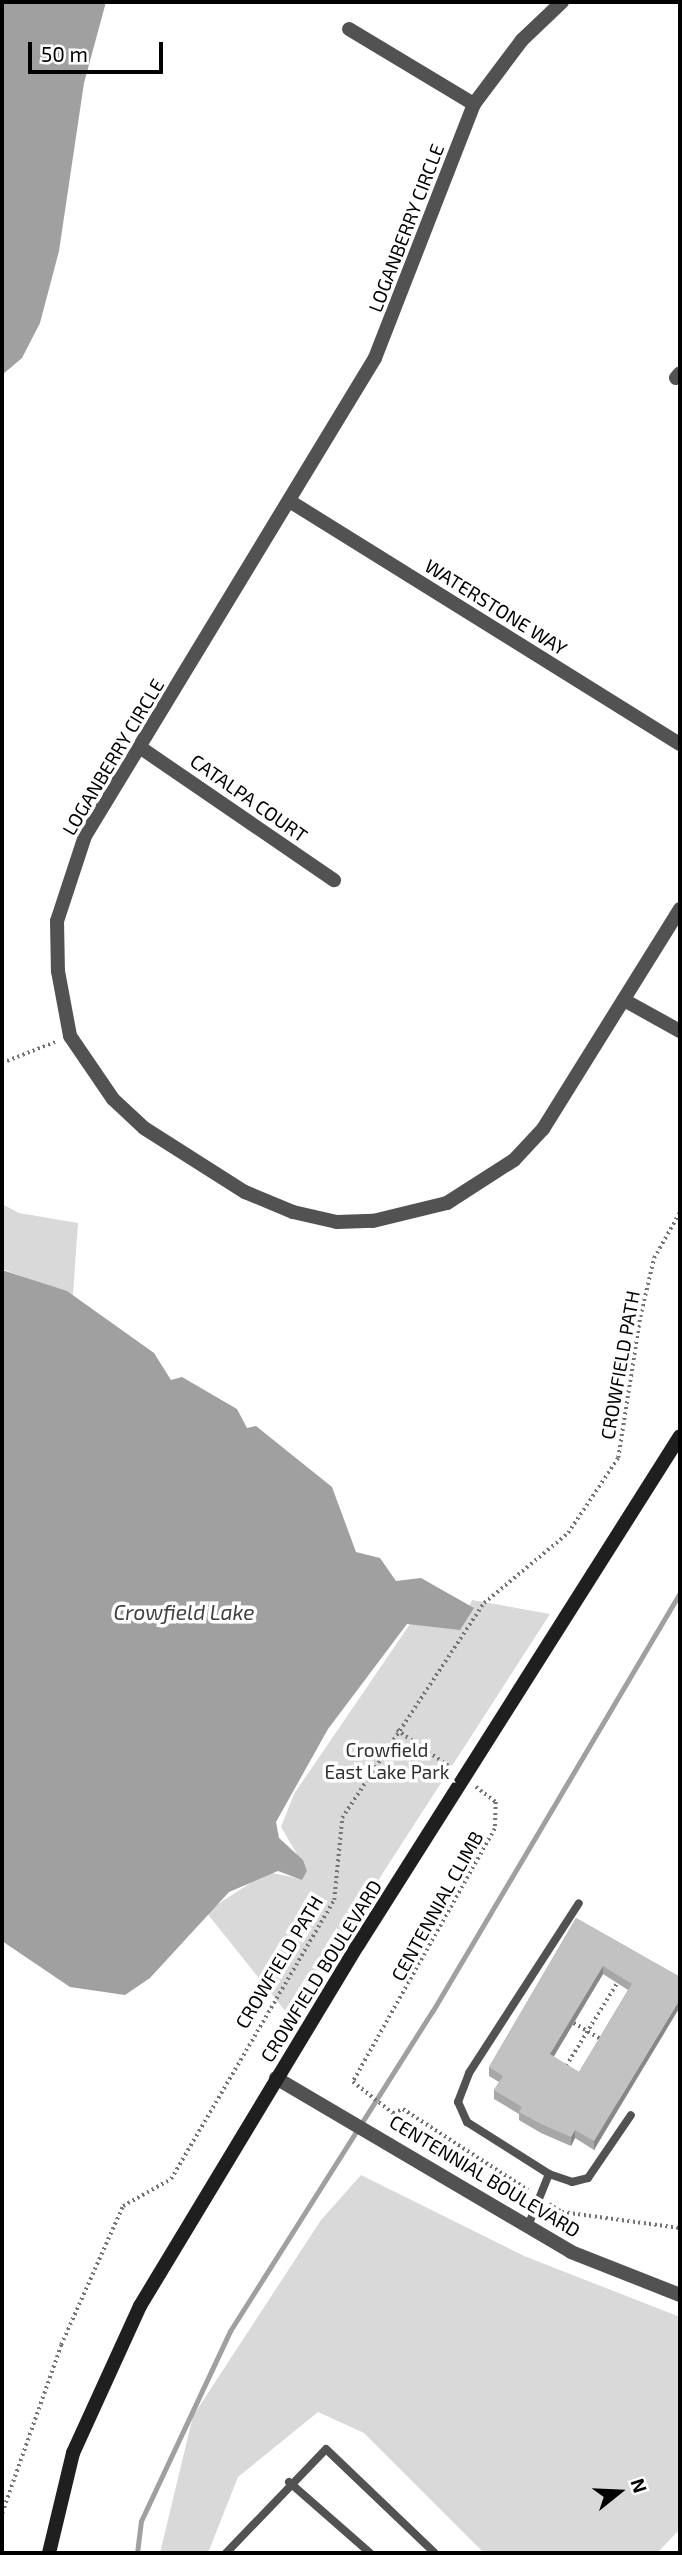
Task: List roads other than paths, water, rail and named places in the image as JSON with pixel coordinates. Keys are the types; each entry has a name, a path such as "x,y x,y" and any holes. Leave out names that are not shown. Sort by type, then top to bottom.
{"main road":[{"name":"CROWFIELD BOULEVARD","path":"49,2553 73,2453 140,2306 276,2078 680,1436"}],"street":[{"name":"LOGANBERRY CIRCLE","path":"562,2 522,40 474,104 374,358 68,875 57,921 58,971 70,1037 113,1099 144,1128 245,1192 326,1220 373,1221 447,1203 514,1160 543,1129 680,909"},
{"path":"349,29 474,104"},
{"name":"WATERSTONE WAY","path":"291,502 680,744"},
{"name":"CATALPA COURT","path":"141,748 334,880"},
{"path":"624,1000 680,1031"},
{"name":"CENTENNIAL BOULEVARD","path":"276,2078 383,2137 571,2252 680,2295"}],"lane":[{"path":"579,1903 469,2073 458,2102 467,2122 549,2174 572,2182 588,2178 631,2115"},
{"path":"528,2226 549,2174"},
{"path":"226,2553 319,2450 331,2449 435,2553"},
{"path":"289,2482 370,2553"}],"water":[{"path":"2,2 106,2 84,83 59,251 40,323 22,358 2,375"},
{"name":"Crowfield Lake","path":"2,1270 67,1291 154,1353 171,1380 182,1377 237,1409 247,1428 256,1426 332,1487 356,1552 380,1558 396,1581 421,1578 474,1608 460,1630 407,1624 328,1729 276,1822 279,1838 303,1860 307,1871 302,1880 278,1871 229,1892 150,1978 125,1995 70,1987 2,1941"}],"waterway":[{"path":"137,2553 141,2521 230,2331 432,2012 680,1593"}],"park label":[{"name":"Crowfield East Lake Park","path":"387,1761"}]}
